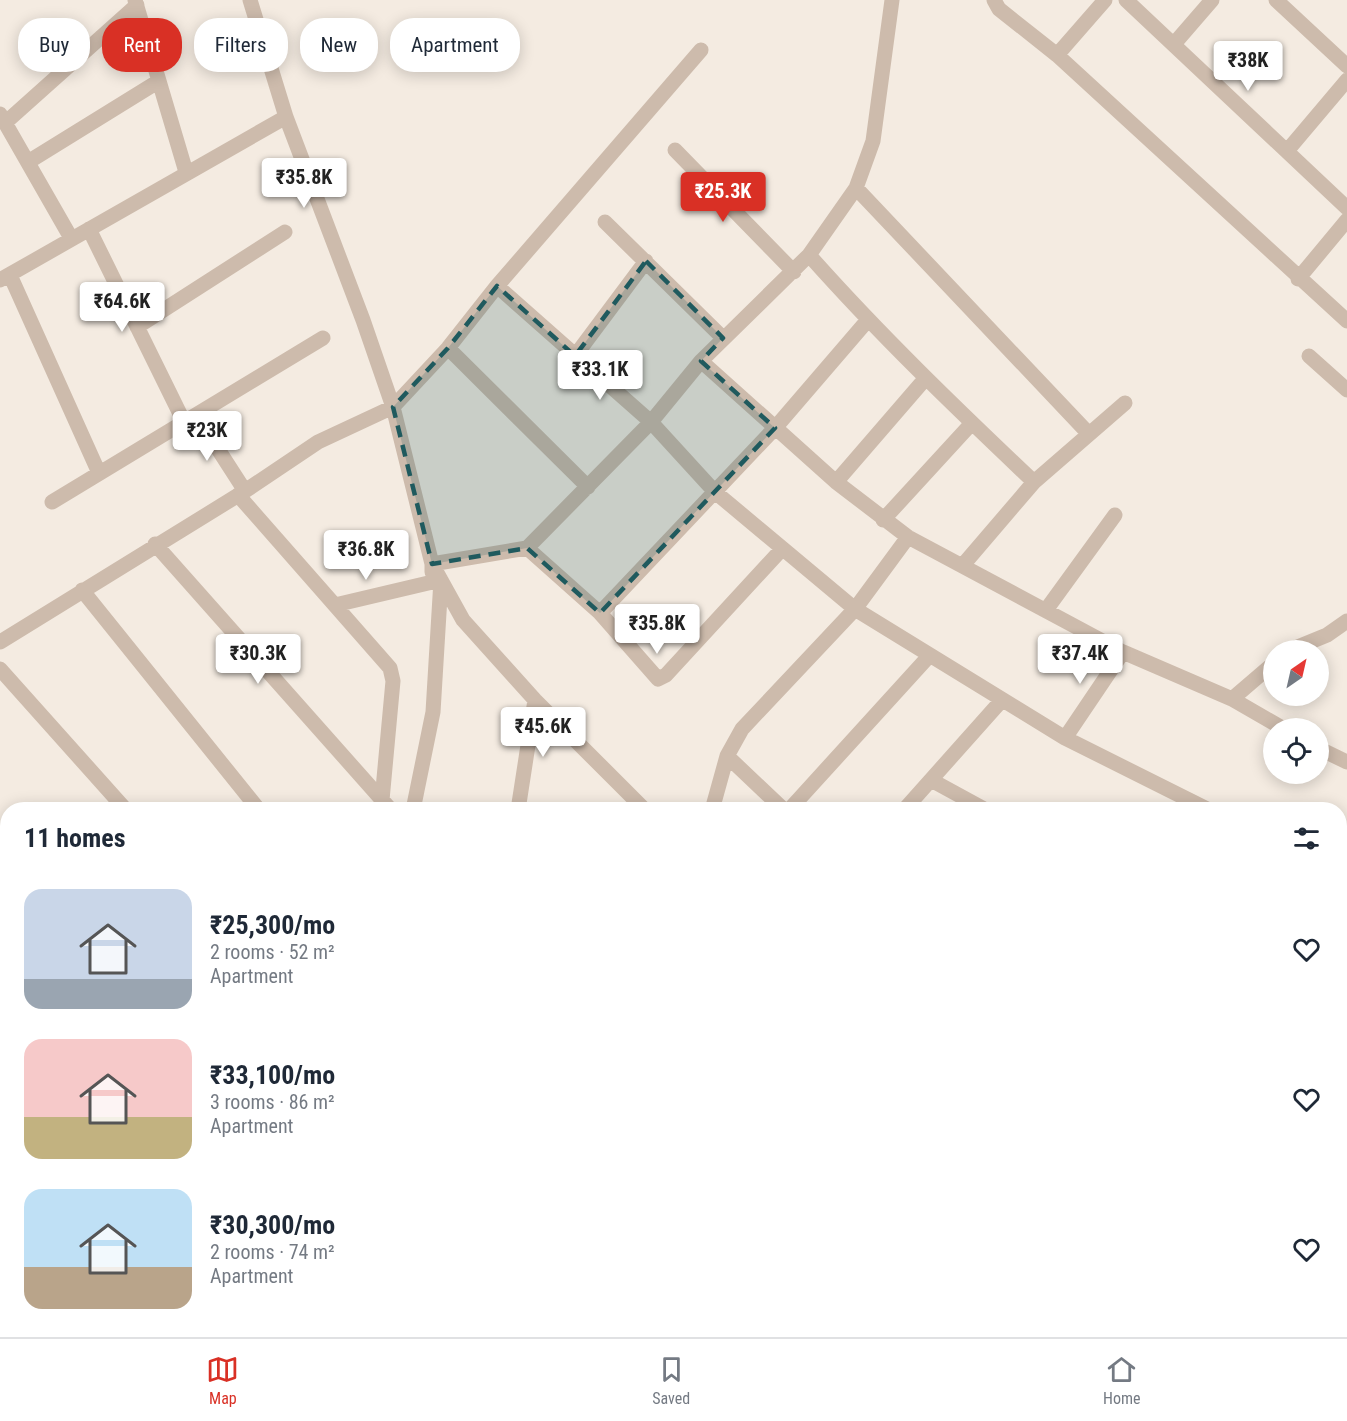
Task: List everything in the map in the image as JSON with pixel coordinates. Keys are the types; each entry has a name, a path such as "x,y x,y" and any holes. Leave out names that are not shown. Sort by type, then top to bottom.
{"street":[{"path":"250,0 286,117 393,406 432,564 434,712 415,802"},
{"path":"432,564 527,548 651,422 701,360 809,255 856,188 873,141 892,0"},
{"path":"994,0 999,9 1057,55 1298,279 1347,321"},
{"path":"1057,55 1105,0"},
{"path":"1126,0 1347,208"},
{"path":"1174,44 1212,0"},
{"path":"1276,0 1347,66"},
{"path":"71,238 3,118 136,2 186,171"},
{"path":"0,642 242,493 318,442 393,406 448,348 497,286 701,50"},
{"path":"1287,151 1347,80"},
{"path":"28,162 159,81"},
{"path":"99,473 5,277 186,171 286,117"},
{"path":"675,150 794,272"},
{"path":"856,188 1089,434"},
{"path":"1298,279 1347,220"},
{"path":"605,222 723,338"},
{"path":"89,228 137,327 190,418 242,493 390,668 393,681 386,802"},
{"path":"137,327 285,232"},
{"path":"809,255 867,321 1034,482"},
{"path":"574,357 646,261"},
{"path":"497,286 574,357 651,422 715,492 855,609 1065,738 1193,802"},
{"path":"600,613 775,428 867,321"},
{"path":"52,502 323,338"},
{"path":"448,348 588,487"},
{"path":"1309,356 1347,390"},
{"path":"701,360 836,482 908,537 1123,651 1232,699 1265,718"},
{"path":"836,482 925,379"},
{"path":"963,565 1034,482 1125,403"},
{"path":"883,520 972,423"},
{"path":"1046,610 1115,515"},
{"path":"714,802 727,756 747,723 855,609 908,537"},
{"path":"156,544 383,802"},
{"path":"527,548 600,613 653,676 661,679 782,549"},
{"path":"335,605 432,582"},
{"path":"432,582 535,700 637,802"},
{"path":"82,590 253,802"},
{"path":"1315,640 1327,635 1347,621"},
{"path":"1065,738 1123,651"},
{"path":"796,802 930,655"},
{"path":"0,669 119,802"},
{"path":"1232,699 1263,672"},
{"path":"519,802 535,700"},
{"path":"911,802 1002,700"},
{"path":"1329,753 1347,762"},
{"path":"727,756 776,802"},
{"path":"931,780 971,802"}],"highlighted area":[{"path":"646,261 723,338 701,361 775,428 600,613 527,548 432,564 393,407 448,348 497,286 575,356"}]}
